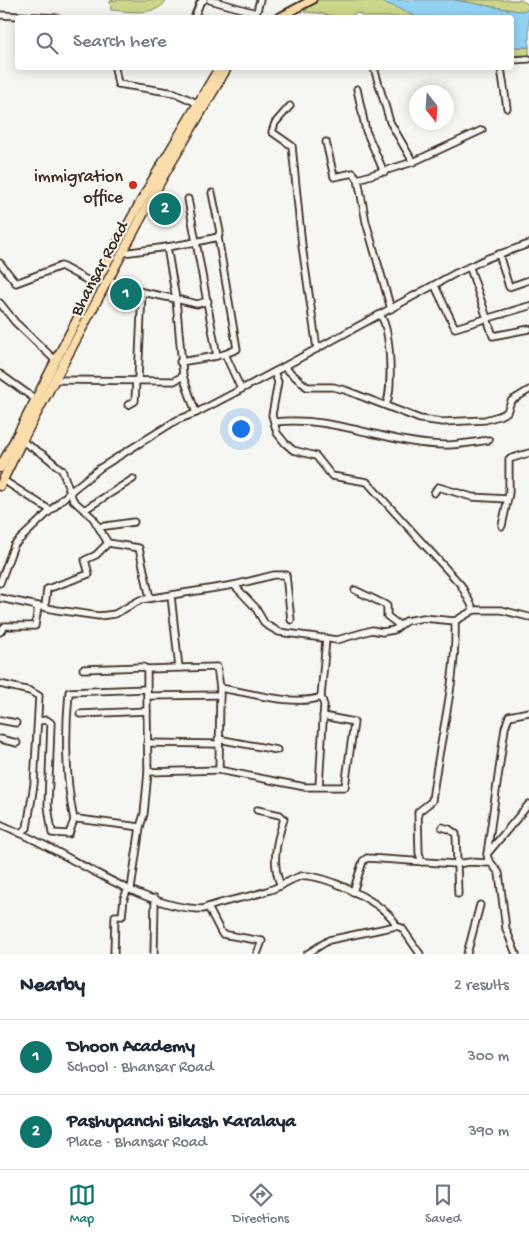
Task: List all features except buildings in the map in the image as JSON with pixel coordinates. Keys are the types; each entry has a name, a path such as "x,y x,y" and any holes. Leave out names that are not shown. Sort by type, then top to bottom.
{"highway":[{"name":"Bhansar Road","path":"2,483 35,398 197,103 218,70"},
{"name":"Bhansar Road","path":"0,468 55,380 163,177 226,70"}],"main road":[{"path":"284,15 312,0"}],"street":[{"path":"195,15 200,2 204,0"},
{"path":"210,0 255,15 260,0"},
{"path":"0,15 15,16"},
{"path":"514,60 529,59"},
{"path":"115,70 118,84 175,93 197,103"},
{"path":"375,70 390,122 413,162"},
{"path":"501,70 506,108"},
{"path":"357,89 366,131 384,172"},
{"path":"290,106 275,123 272,132 292,146 302,246 317,349"},
{"path":"358,179 413,162 482,130"},
{"path":"326,142 334,177 353,173 358,179 366,222 391,309"},
{"path":"180,362 218,356 237,349 218,237 220,232 212,194"},
{"path":"188,199 202,286 208,301 218,356"},
{"path":"123,253 167,248 218,237"},
{"path":"0,583 14,546 50,510 100,468 177,420 196,413 470,268 499,254 529,244"},
{"path":"167,248 176,299 180,362 196,413"},
{"path":"499,254 509,287 529,280"},
{"path":"0,262 16,283 60,266 96,285"},
{"path":"470,268 493,336 529,328"},
{"path":"109,280 142,292 197,304 208,301"},
{"path":"435,286 455,328 529,306"},
{"path":"128,405 135,401 142,292"},
{"path":"0,303 15,322 56,361"},
{"path":"380,315 386,328 390,366 386,405"},
{"path":"225,354 241,389"},
{"path":"284,367 307,387 333,387 420,419 443,422 485,420 507,412 511,402 529,390"},
{"path":"274,372 278,382 272,414 277,434 284,443 293,450 316,456 332,476 368,482 461,585 474,610"},
{"path":"0,374 35,398"},
{"path":"55,380 174,381 183,376"},
{"path":"275,422 318,421 419,442 446,445 489,440"},
{"path":"18,439 44,455 62,470 68,482 73,500 99,527 108,543"},
{"path":"502,526 507,499 508,459 529,453"},
{"path":"84,510 133,479"},
{"path":"2,483 50,510"},
{"path":"434,493 438,487 472,497 507,499"},
{"path":"99,527 134,522"},
{"path":"108,543 139,548 150,598"},
{"path":"46,607 47,589 89,574 85,560 96,555 108,543"},
{"path":"0,598 100,616 115,614 140,600 286,575 291,620"},
{"path":"234,585 255,607 266,624 279,632 326,639 337,640 354,637 372,630 382,632 394,630 406,621 423,618 454,621 474,610 501,610 529,617"},
{"path":"355,590 387,606 387,616 399,625"},
{"path":"171,596 179,668"},
{"path":"0,632 5,626 36,626 38,607 28,604"},
{"path":"422,862 419,853 418,812 432,801 455,654 454,621"},
{"path":"319,786 324,705 321,697 326,639"},
{"path":"82,669 217,667 220,688 219,770"},
{"path":"114,954 115,916 122,916 124,898 130,889 140,827 144,814 148,772 147,669"},
{"path":"0,684 30,691 39,696 30,819 27,828 20,834"},
{"path":"220,688 297,701 310,701 321,697"},
{"path":"38,721 47,720 50,723 48,806 52,832 69,834 74,820 67,784 66,751 69,692 147,689"},
{"path":"147,696 220,695"},
{"path":"80,714 147,711"},
{"path":"353,892 363,861 367,858 456,864 488,863 505,728 509,716 529,712"},
{"path":"148,772 219,770 305,787 343,788 346,785 354,725 352,720 323,716"},
{"path":"0,720 16,723"},
{"path":"0,739 17,743"},
{"path":"147,743 218,742 276,750"},
{"path":"488,856 529,804"},
{"path":"257,810 280,815 284,819 274,860 275,873 281,886"},
{"path":"74,820 140,827"},
{"path":"0,824 130,889 194,909 208,907 281,886 301,876 312,876 353,892 380,908 395,920 396,926"},
{"path":"442,827 456,834 458,894"},
{"path":"488,856 499,873 506,929 516,954"},
{"path":"154,954 156,898"},
{"path":"467,954 480,905"},
{"path":"208,907 222,934 262,941 257,954"},
{"path":"307,954 329,940 396,926 402,928 420,954"}],"green space":[{"path":"166,0 157,9 133,12 111,10 110,1"},
{"path":"315,0 375,0 394,6 412,15 362,15 356,13 352,15 328,15 304,12"},
{"path":"454,0 521,0 529,5 529,10 518,11"},
{"path":"514,47 529,47 529,57 514,57"}],"water":[{"path":"375,0 454,0 518,11 529,10 529,47 514,47 514,15 412,15 394,6"}],"place":[{"name":"immigration office","path":"133,185"},
{"name":"Pashupanchi Bikash Karalaya","path":"165,209"},
{"name":"Dhoon Academy","path":"126,294"}]}
